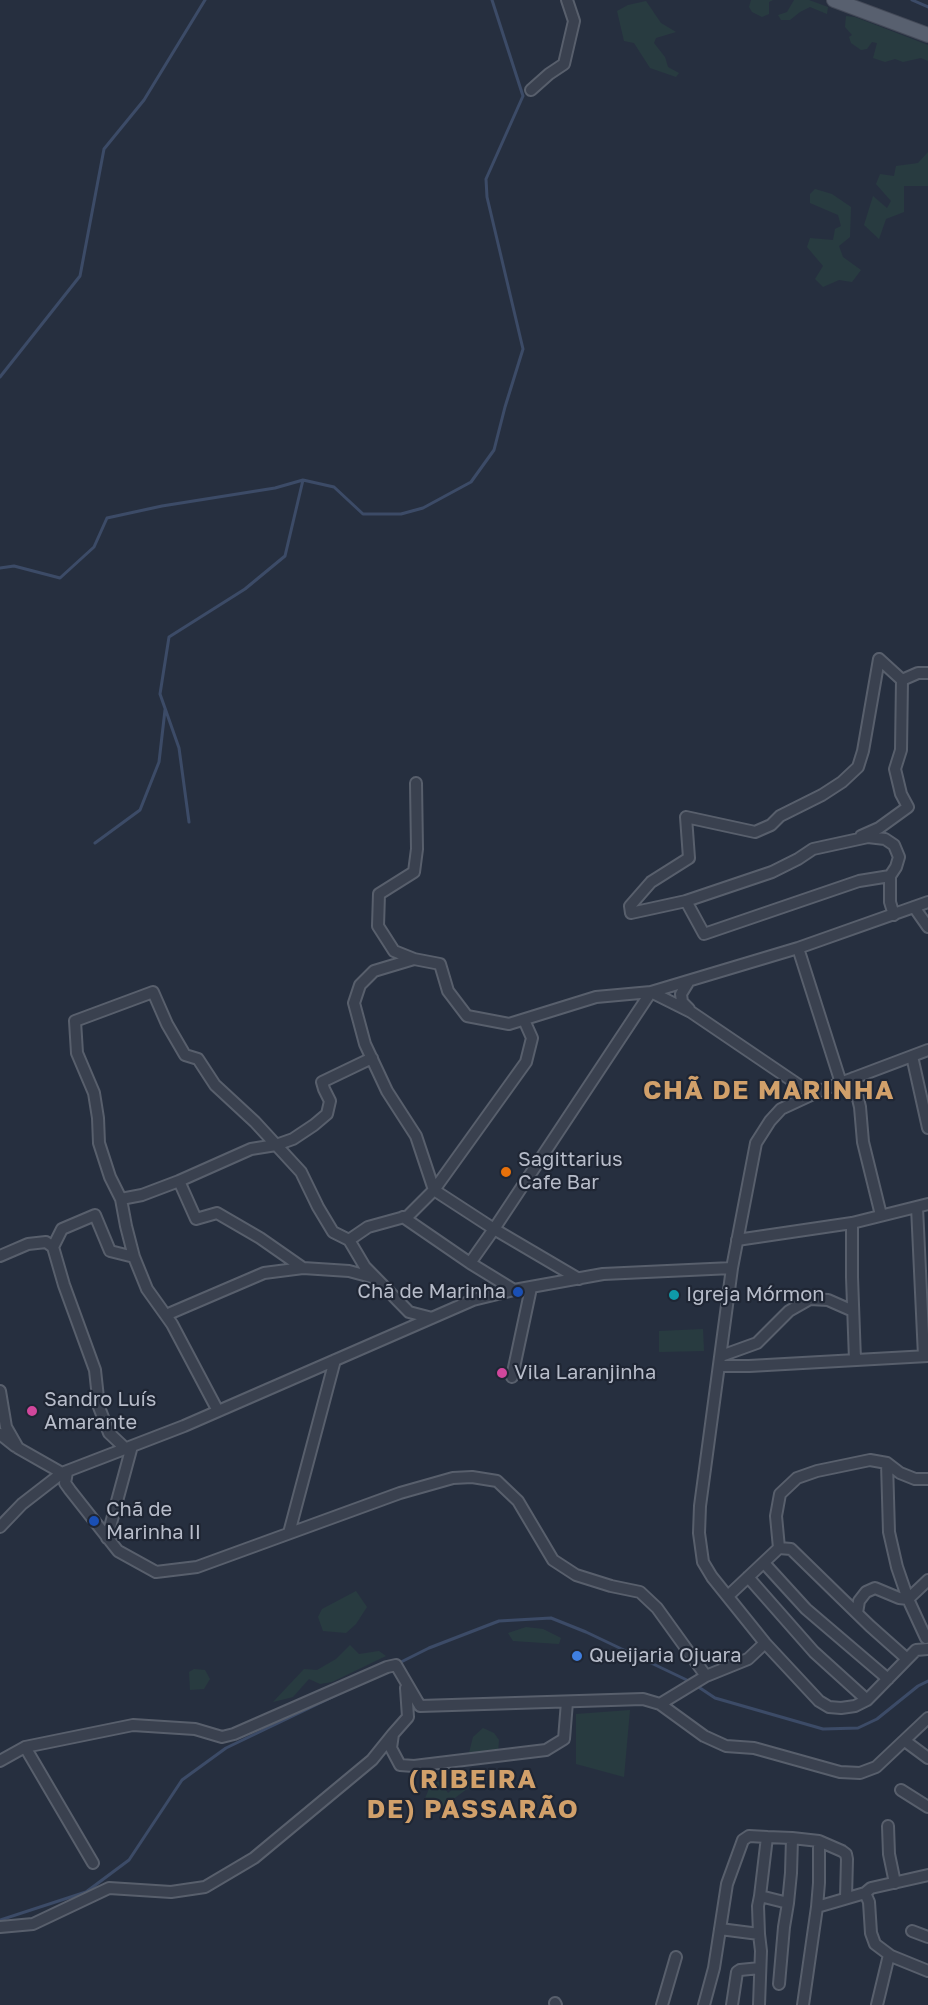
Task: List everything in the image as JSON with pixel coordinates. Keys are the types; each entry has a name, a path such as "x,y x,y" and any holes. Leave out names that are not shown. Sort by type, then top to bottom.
{"main road":[{"path":"834,0 928,35"}],"street":[{"path":"531,90 564,64 574,21 567,0"},
{"path":"879,659 902,680 901,750 895,769 901,794 908,807 879,828 833,846 813,849 772,872 686,901 631,913 630,906 651,882 689,858 686,817 755,832 771,825 780,816 842,782 858,767 863,751 879,659"},
{"path":"902,680 918,673 928,673"},
{"path":"416,783 417,849 414,872 379,894 378,926 394,951 414,959 440,964 448,991 467,1016 509,1024 596,997 651,992 798,948 928,902"},
{"path":"854,839 868,837 885,839 894,845 899,857 890,876 890,902 894,915"},
{"path":"686,901 704,934 859,881 890,876"},
{"path":"914,907 928,927"},
{"path":"798,948 841,1083"},
{"path":"414,959 374,971 360,985 354,1003 365,1044 387,1091 416,1136 434,1190 494,1229 579,1279"},
{"path":"689,981 681,994 682,1002 691,1012"},
{"path":"218,1411 194,1362 166,1315 147,1289 134,1257 122,1199 110,1177 99,1143 99,1118 94,1093 77,1053 75,1021 153,992 167,1024 185,1055 198,1059 215,1085 301,1172 333,1232 349,1240 365,1267 409,1312 432,1318"},
{"path":"651,992 691,1012 803,1088 822,1090"},
{"path":"470,1263 651,992"},
{"path":"349,1240 368,1227 408,1216 434,1190 526,1062 532,1038 524,1020"},
{"path":"887,1463 889,1532 897,1567 908,1599 927,1634 926,1650 916,1650 906,1658 867,1700 855,1706 829,1707 819,1701 765,1643 712,1577 703,1562 699,1533 700,1506 732,1268 756,1143 781,1109 822,1090 928,1050"},
{"path":"912,1056 928,1128"},
{"path":"122,1199 142,1195 179,1181 251,1149 276,1145 293,1139 327,1114 330,1101 322,1082 372,1058"},
{"path":"853,1078 860,1107 862,1142 881,1215"},
{"path":"179,1181 196,1219 217,1213 260,1238 303,1268"},
{"path":"737,1240 852,1223 928,1204"},
{"path":"721,1361 749,1366 926,1356 916,1207"},
{"path":"53,1247 62,1229 95,1215 110,1251 134,1257"},
{"path":"403,1217 514,1290"},
{"path":"852,1223 855,1360"},
{"path":"0,1256 28,1244 46,1242 53,1247 64,1285 95,1370 99,1407 109,1433 129,1448"},
{"path":"166,1315 264,1273 303,1268 349,1271 375,1278"},
{"path":"0,1527 22,1504 65,1472 218,1411 473,1300 603,1274 732,1268"},
{"path":"512,1377 531,1288"},
{"path":"721,1361 757,1343 789,1311 810,1299 828,1300 853,1311"},
{"path":"289,1533 335,1360"},
{"path":"0,1391 6,1427 18,1448"},
{"path":"0,1434 18,1448 65,1472"},
{"path":"107,1538 129,1448"},
{"path":"779,1548 776,1516 780,1494 797,1478 817,1471 870,1460 887,1463 900,1473 915,1479 928,1479"},
{"path":"65,1472 65,1483 118,1551 156,1572 197,1567 400,1493 453,1478 472,1477 497,1482 518,1501 553,1560 576,1575 640,1592 657,1608 706,1676"},
{"path":"50,1482 70,1490"},
{"path":"728,1596 779,1548 791,1549 906,1658"},
{"path":"764,1563 806,1610 888,1679"},
{"path":"748,1577 814,1652 867,1700"},
{"path":"857,1613 859,1601 866,1592 875,1588 899,1598 908,1599 928,1580"},
{"path":"660,1704 706,1676 748,1659 765,1643"},
{"path":"0,1761 25,1747 134,1725 195,1729 222,1737 234,1734 387,1666 396,1665 420,1706 643,1699 660,1704 704,1736 726,1746 754,1748 840,1772 860,1773 876,1767 928,1718"},
{"path":"0,1927 33,1924 109,1888 171,1892 205,1887 254,1858 372,1760 408,1717 408,1694 404,1678"},
{"path":"393,1734 391,1748 400,1765 414,1766 546,1750 564,1739 567,1702"},
{"path":"905,1741 928,1758"},
{"path":"25,1747 93,1863"},
{"path":"901,1790 928,1807"},
{"path":"888,1826 889,1854 895,1883"},
{"path":"704,2005 714,1968 727,1884 743,1840 749,1836 792,1838 819,1841 842,1851 848,1859 846,1898"},
{"path":"760,2005 758,1906 767,1837"},
{"path":"780,1984 791,1873 792,1838"},
{"path":"803,2005 817,1907 819,1841"},
{"path":"817,1907 865,1893 871,1888 928,1875"},
{"path":"865,1893 869,1902 871,1932 875,1944 891,1956 928,1971"},
{"path":"760,1896 788,1903"},
{"path":"720,1929 759,1934"},
{"path":"912,1931 928,1937"},
{"path":"877,2005 889,1955 891,1956"},
{"path":"662,2005 676,1957"},
{"path":"732,2005 737,1972 760,1968"}],"green space":[{"path":"751,0 773,0 769,2 769,14 762,17 752,12 749,7"},
{"path":"794,0 809,0 828,7 827,14 810,7 790,20 781,20 778,15 787,12"},
{"path":"646,1 661,23 676,32 656,38 654,43 665,57 668,67 679,73 676,77 650,68 634,43 624,41 617,11 628,5"},
{"path":"846,16 855,17 928,45 928,61 921,58 903,62 895,59 885,62 873,58 877,43 872,42 867,49 861,50 851,43 849,37 852,35 845,27"},
{"path":"928,152 928,186 904,186 904,212 886,219 879,239 864,225 873,196 887,208 891,201 876,184 880,174 894,176 896,166 918,163"},
{"path":"815,189 832,194 851,207 850,237 839,246 843,257 861,270 852,282 839,280 823,287 815,279 823,266 807,247 810,238 833,240 835,229 841,226 838,215 810,203 810,194"},
{"path":"703,1329 704,1351 659,1352 659,1331"},
{"path":"356,1591 367,1607 356,1624 346,1633 323,1631 318,1617 322,1609"},
{"path":"526,1627 543,1629 561,1638 559,1644 513,1641 508,1633"},
{"path":"350,1645 359,1654 379,1651 386,1656 332,1682 320,1684 309,1679 293,1697 273,1702 304,1669 317,1670 336,1659"},
{"path":"194,1669 205,1670 210,1679 204,1689 190,1690 189,1672"},
{"path":"630,1710 624,1777 576,1764 576,1714"},
{"path":"483,1728 494,1733 499,1740 498,1752 492,1750 480,1756 469,1753 473,1737"},
{"path":"432,1782 441,1782 448,1793 457,1785 471,1786 444,1806 423,1803"}],"waterway":[{"path":"0,377 80,276 104,149 144,100 205,0"},
{"path":"0,568 14,566 60,578 94,547 107,518 162,506 275,488 303,480 334,487 363,514 401,514 423,508 471,482 494,450 523,349 487,197 486,179 523,96 492,0"},
{"path":"912,0 928,7"},
{"path":"189,822 179,748 160,694 169,637 245,589 285,556 303,480"},
{"path":"95,843 140,810 159,762 165,710"},
{"path":"397,1664 429,1648 499,1621 551,1618 586,1632 691,1682"},
{"path":"697,1686 715,1698 823,1729 858,1728 877,1719 918,1686 928,1681"},
{"path":"0,1920 86,1892 129,1860 182,1780 226,1748 349,1689"}],"place":[{"name":"Sagittarius Cafe Bar","path":"506,1172"},
{"name":"Chã de Marinha","path":"518,1292"},
{"name":"Igreja Mórmon","path":"674,1295"},
{"name":"Vila Laranjinha","path":"502,1373"},
{"name":"Sandro Luís Amarante","path":"32,1411"},
{"name":"Chã de Marinha II","path":"94,1521"},
{"name":"Queijaria Ojuara","path":"577,1656"}],"district":[{"name":"CHÃ DE MARINHA","path":"769,1091"},
{"name":"(RIBEIRA DE) PASSARÃO","path":"473,1795"}]}
